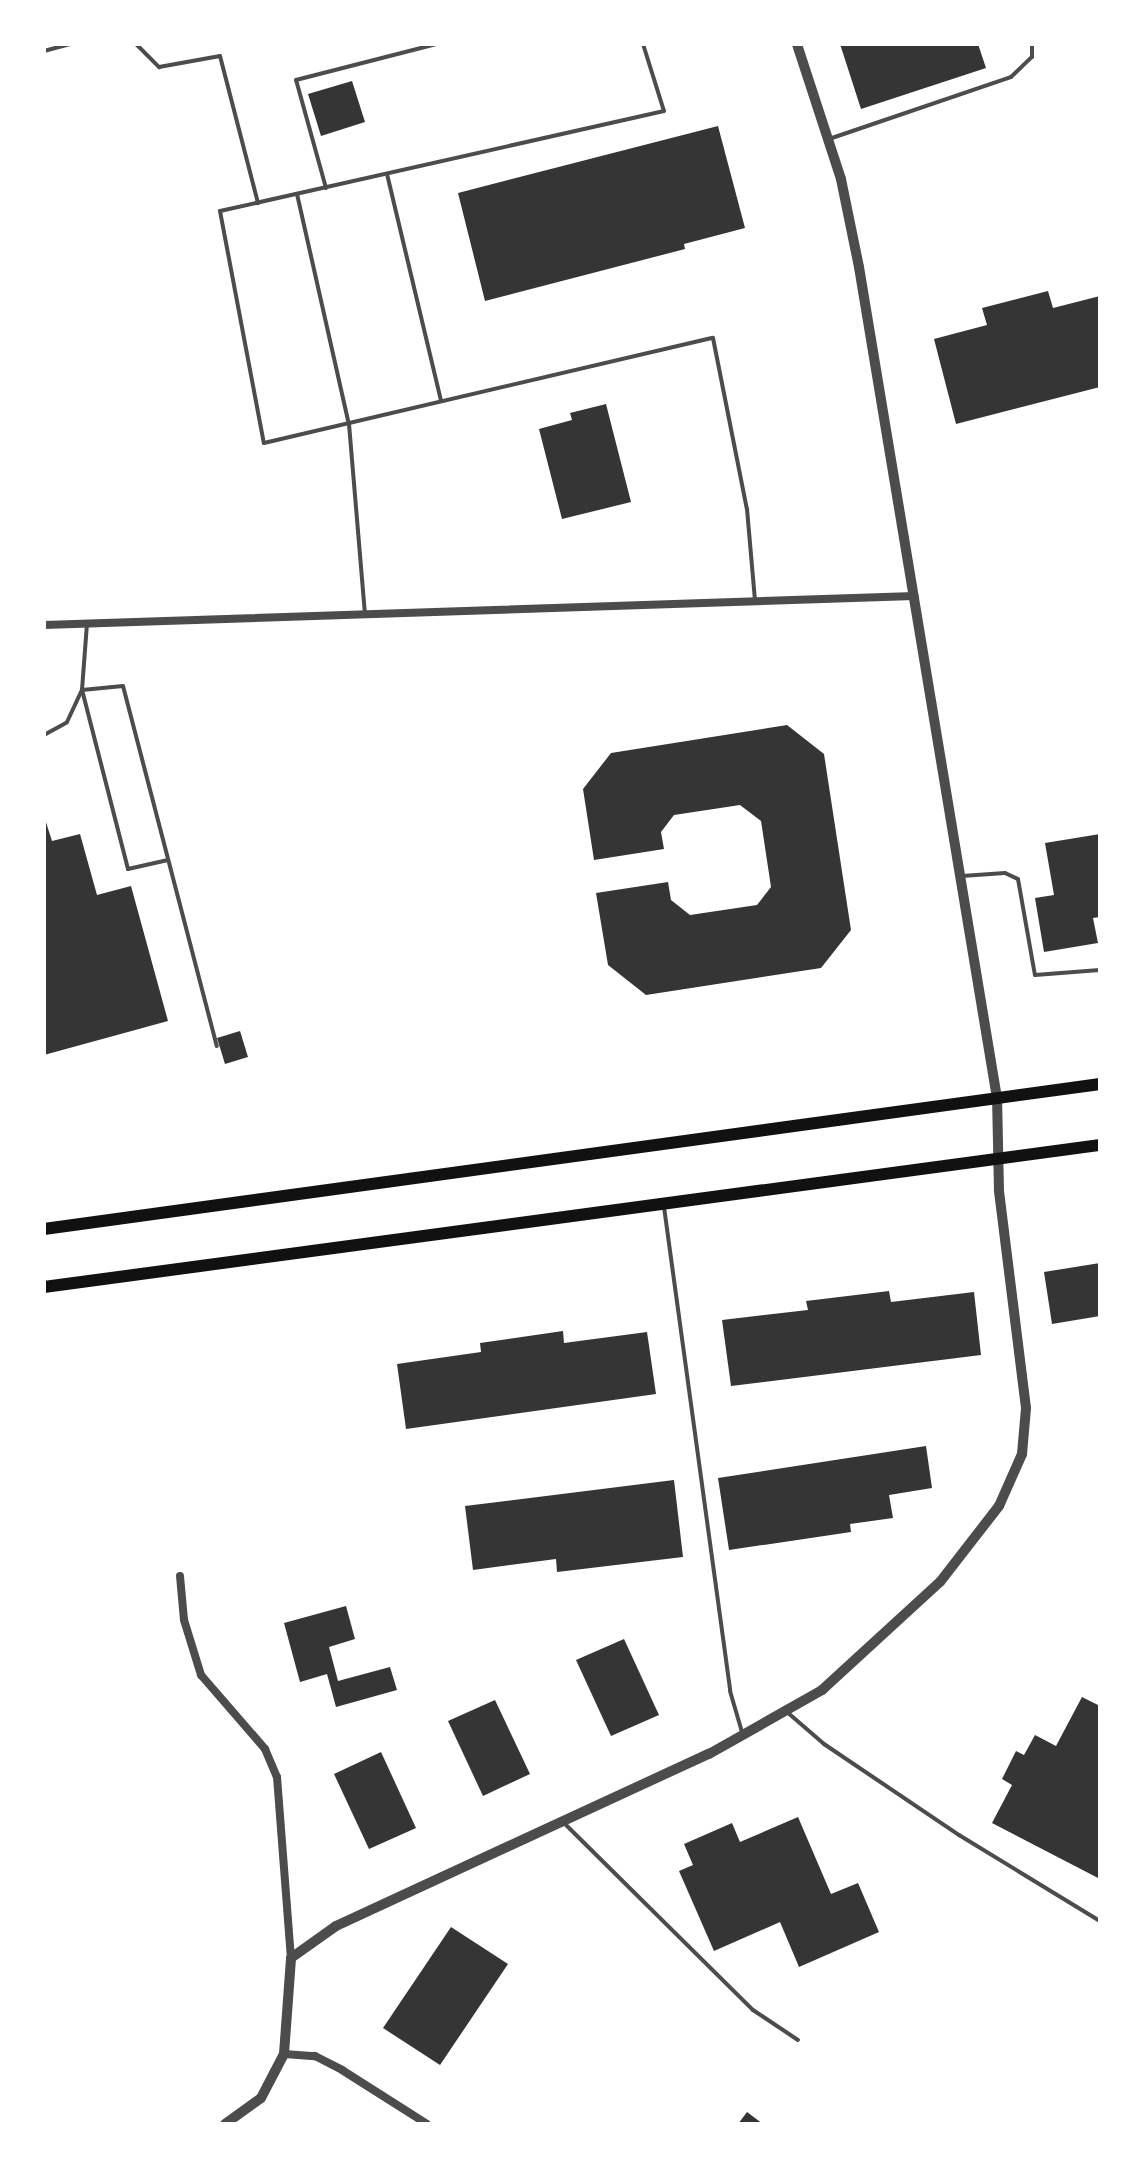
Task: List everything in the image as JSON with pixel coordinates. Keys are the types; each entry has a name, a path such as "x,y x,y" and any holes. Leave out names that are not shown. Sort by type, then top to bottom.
{"main road":[{"path":"44,1229 1100,1084"},
{"path":"44,1287 663,1205 998,1155 1100,1145"}],"street":[{"path":"291,1958 336,1926 743,1736 789,1710 869,1652 940,1582 980,1534 1014,1475 1026,1408 998,1155 997,1098 859,267 828,139 797,44"},
{"path":"44,625 915,596"},
{"path":"180,1576 184,1620 201,1675 265,1749 277,1777 291,1958 284,2054 261,2098 225,2124"},
{"path":"284,2054 328,2063 427,2124"}],"lane":[{"path":"44,51 70,44"},
{"path":"136,44 159,67 220,56 258,203"},
{"path":"326,188 296,80 436,44"},
{"path":"643,44 664,111 220,211 264,443 713,338 747,509 755,600"},
{"path":"828,139 1011,77 1032,57 1032,44"},
{"path":"387,174 442,402"},
{"path":"297,194 349,424 365,614"},
{"path":"87,624 82,690 128,869 168,860"},
{"path":"82,690 123,686 217,1046"},
{"path":"44,735 67,722 82,690"},
{"path":"961,876 1005,873 1018,879 1035,975 1100,970"},
{"path":"663,1205 730,1691 743,1736"},
{"path":"789,1710 824,1744 959,1835 1100,1921"},
{"path":"562,1821 753,2010 798,2040"}],"building":[{"path":"840,44 978,44 986,68 861,109"},
{"path":"352,81 365,122 321,136 308,94"},
{"path":"718,126 745,228 684,244 685,249 485,301 458,193"},
{"path":"1048,291 1053,308 1100,296 1100,387 956,424 934,339 987,325 982,308"},
{"path":"606,404 631,502 562,519 539,429 572,420 570,413"},
{"path":"787,725 824,754 851,930 821,968 646,995 608,965 596,893 668,882 671,900 690,915 757,905 771,887 761,821 740,805 674,815 661,832 664,849 594,860 583,789 611,753"},
{"path":"44,816 52,841 80,834 97,895 131,886 168,1021 44,1055"},
{"path":"1100,834 1100,917 1093,918 1098,943 1044,952 1035,898 1054,895 1045,843"},
{"path":"240,1031 248,1057 225,1064 217,1038"},
{"path":"1100,1263 1100,1316 1052,1324 1044,1272"},
{"path":"889,1291 891,1302 974,1292 981,1355 731,1386 722,1320 808,1310 806,1301"},
{"path":"563,1331 564,1343 647,1332 656,1394 406,1429 397,1364 481,1352 480,1343"},
{"path":"926,1446 932,1488 889,1495 893,1518 850,1524 851,1532 729,1550 718,1478"},
{"path":"674,1480 683,1557 557,1572 556,1559 473,1570 465,1506"},
{"path":"346,1606 355,1639 329,1647 338,1681 390,1667 397,1690 336,1707 327,1674 300,1682 284,1623"},
{"path":"624,1639 659,1715 611,1736 576,1660"},
{"path":"1082,1697 1100,1706 1100,1879 992,1823 1012,1785 1002,1779 1016,1751 1024,1755 1035,1735 1056,1746"},
{"path":"495,1700 530,1774 483,1796 448,1721"},
{"path":"381,1752 416,1828 369,1849 334,1774"},
{"path":"798,1817 831,1894 858,1883 879,1932 799,1967 780,1922 714,1951 679,1871 693,1865 684,1844 732,1823 740,1842"},
{"path":"451,1927 508,1964 440,2065 383,2028"},
{"path":"747,2112 763,2124 738,2124"}]}
